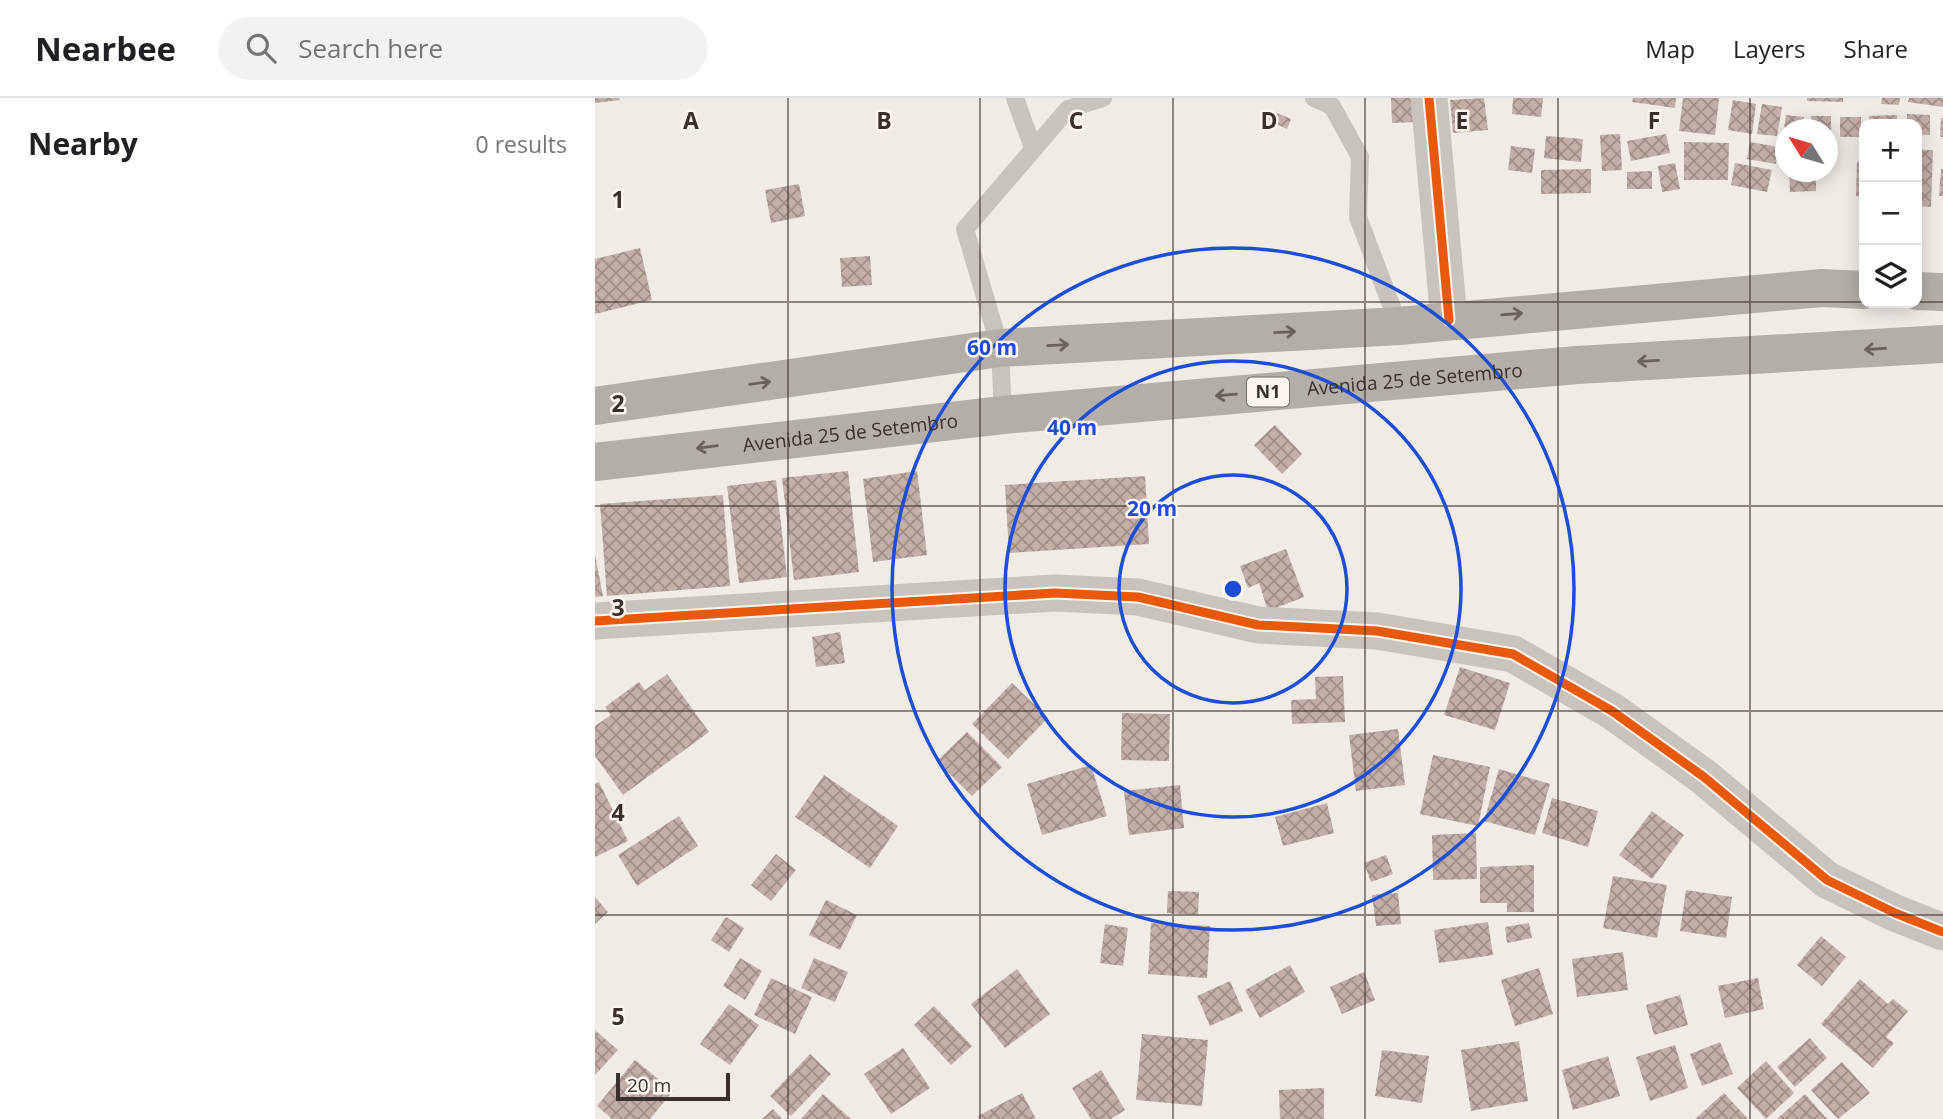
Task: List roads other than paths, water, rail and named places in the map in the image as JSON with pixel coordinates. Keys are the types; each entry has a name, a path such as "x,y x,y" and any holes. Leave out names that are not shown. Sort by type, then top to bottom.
{"highway":[{"path":"595,406 1000,348 1399,326 1822,288 1859,289"},
{"path":"1922,291 1943,292"},
{"name":"Avenida 25 de Setembro","path":"595,462 1003,415 1577,365 1943,344"}],"street":[{"path":"1429,98 1449,320"},
{"path":"595,621 1055,593 1138,597 1258,625 1377,631 1513,654 1612,711 1703,777 1827,880 1895,913 1943,932"}],"lane":[{"path":"1015,98 1033,148"},
{"path":"1003,415 1000,348 965,229 1068,109 1103,98"},
{"path":"1314,98 1332,106 1360,157 1357,217 1399,326"}]}
